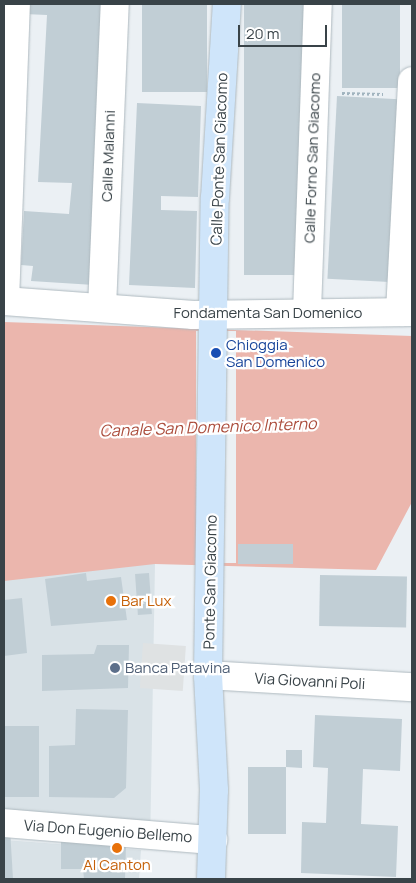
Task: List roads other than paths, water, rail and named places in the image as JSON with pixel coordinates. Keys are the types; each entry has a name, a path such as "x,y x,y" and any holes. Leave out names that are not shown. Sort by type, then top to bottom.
{"street":[{"path":"4,301 16,4"},
{"name":"Calle Malanni","path":"102,308 115,4"},
{"name":"Calle Ponte San Giacomo","path":"215,322 215,198 227,4"},
{"name":"Calle Forno San Giacomo","path":"307,312 318,4"},
{"path":"406,312 412,88"},
{"name":"Fondamenta San Domenico","path":"4,301 102,308 215,322 307,312 406,312"},
{"name":"Ponte San Giacomo","path":"211,879 213,840 208,675 215,322"},
{"name":"Via Giovanni Poli","path":"208,675 412,687"},
{"name":"Via Don Eugenio Bellemo","path":"4,823 213,840"}],"water":[{"name":"Canale San Domenico Interno","path":"4,322 412,336 412,502 376,570 155,564 4,581"}],"place":[{"name":"Chioggia San Domenico","path":"216,353"},
{"name":"Bar Lux","path":"111,601"},
{"name":"Banca Patavina","path":"115,668"},
{"name":"Al Canton","path":"117,848"}]}
